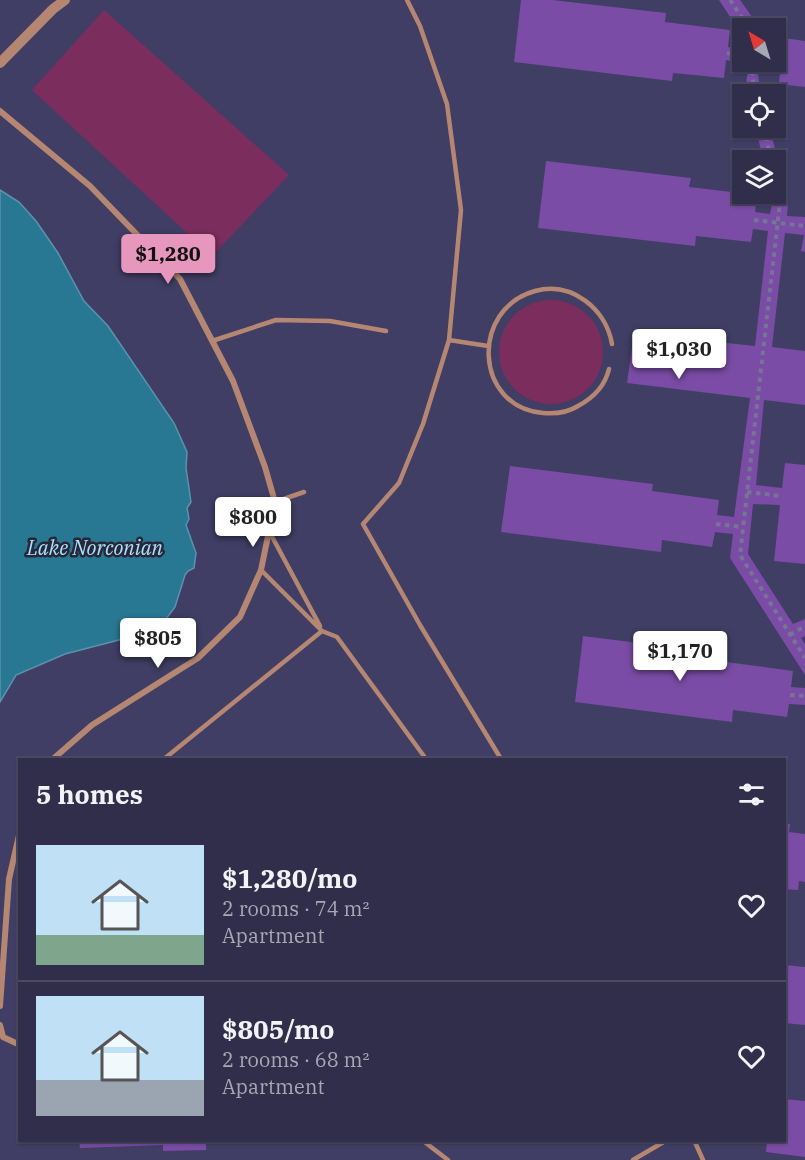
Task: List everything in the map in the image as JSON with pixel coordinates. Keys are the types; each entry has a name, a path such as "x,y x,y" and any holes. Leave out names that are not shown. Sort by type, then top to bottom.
{"street":[{"path":"0,63 53,9 65,0"},
{"path":"0,111 90,186 180,279 233,381 265,466 275,502 261,570 240,617 198,658 92,725 54,758"},
{"path":"0,1006 9,879 18,840"},
{"path":"0,1025 2,1039 18,1044"}],"lane":[{"path":"407,0 420,26 447,104 461,210 449,340 423,424 399,483 363,524 420,625 500,758"},
{"path":"609,369 606,379 587,401 571,410 554,414 536,412 519,406 505,395 495,381 489,364 488,346 491,330 499,316 510,304 523,295 538,290 554,289 570,292 584,299 597,310 606,323 612,344"},
{"path":"212,341 276,320 330,321 386,331"},
{"path":"449,340 488,346"},
{"path":"275,502 304,492"},
{"path":"269,531 322,631"},
{"path":"261,570 322,631 337,637 425,758"},
{"path":"165,758 322,631"},
{"path":"425,1142 448,1160"},
{"path":"633,1160 664,1142"},
{"path":"695,1142 703,1160"}],"path":[{"path":"730,0 742,18"},
{"path":"727,53 732,54"},
{"path":"780,204 740,555 805,658"},
{"path":"754,220 805,226"},
{"path":"747,492 781,496"},
{"path":"716,524 743,527"},
{"path":"790,635 805,626"},
{"path":"790,695 805,696"}],"shaded area":[{"path":"104,10 289,175 212,256 32,90"},
{"path":"551,300 571,304 580,309 594,323 599,332 603,352 599,372 594,381 580,395 571,400 551,404 531,400 522,395 508,381 503,372 499,352 503,332 508,323 522,309 531,304"}],"water":[{"name":"Lake Norconian","path":"0,190 19,202 36,221 58,253 84,301 108,326 174,423 187,452 186,468 191,502 187,508 189,519 186,525 196,553 194,568 185,575 175,607 163,623 142,634 65,654 16,675 0,702"}],"building":[{"path":"521,0 552,0 666,13 665,22 730,30 728,47 732,48 732,61 726,60 724,78 673,73 672,81 514,62"},
{"path":"719,0 740,0 753,18 732,20"},
{"path":"786,38 805,41 805,87 779,84 780,72 786,72"},
{"path":"748,72 759,72 760,84 746,83"},
{"path":"758,138 772,138 775,150 761,150"},
{"path":"546,161 691,178 689,187 732,192 732,204 756,204 755,212 770,214 772,204 786,204 786,195 787,216 805,217 805,252 801,251 804,235 785,233 772,347 805,351 805,405 764,400 756,485 782,488 785,463 805,465 805,564 774,561 780,505 753,504 748,554 793,624 805,619 805,636 801,638 805,644 805,675 730,558 733,534 715,532 712,547 662,540 661,552 501,532 510,466 653,484 652,491 719,500 717,515 734,517 750,398 627,383 634,333 755,346 768,231 753,229 751,242 696,236 695,246 538,228"},
{"path":"583,636 727,654 726,662 793,671 791,687 805,688 805,705 789,704 787,717 733,710 732,722 575,702"},
{"path":"786,823 790,824 789,832 805,834 805,882 799,881 798,890 786,889"},
{"path":"786,965 805,967 805,1025 786,1023"},
{"path":"786,1099 805,1101 805,1157 766,1152 767,1142 786,1142"},
{"path":"79,1142 206,1142 206,1150 163,1151 163,1145 80,1148"}]}
